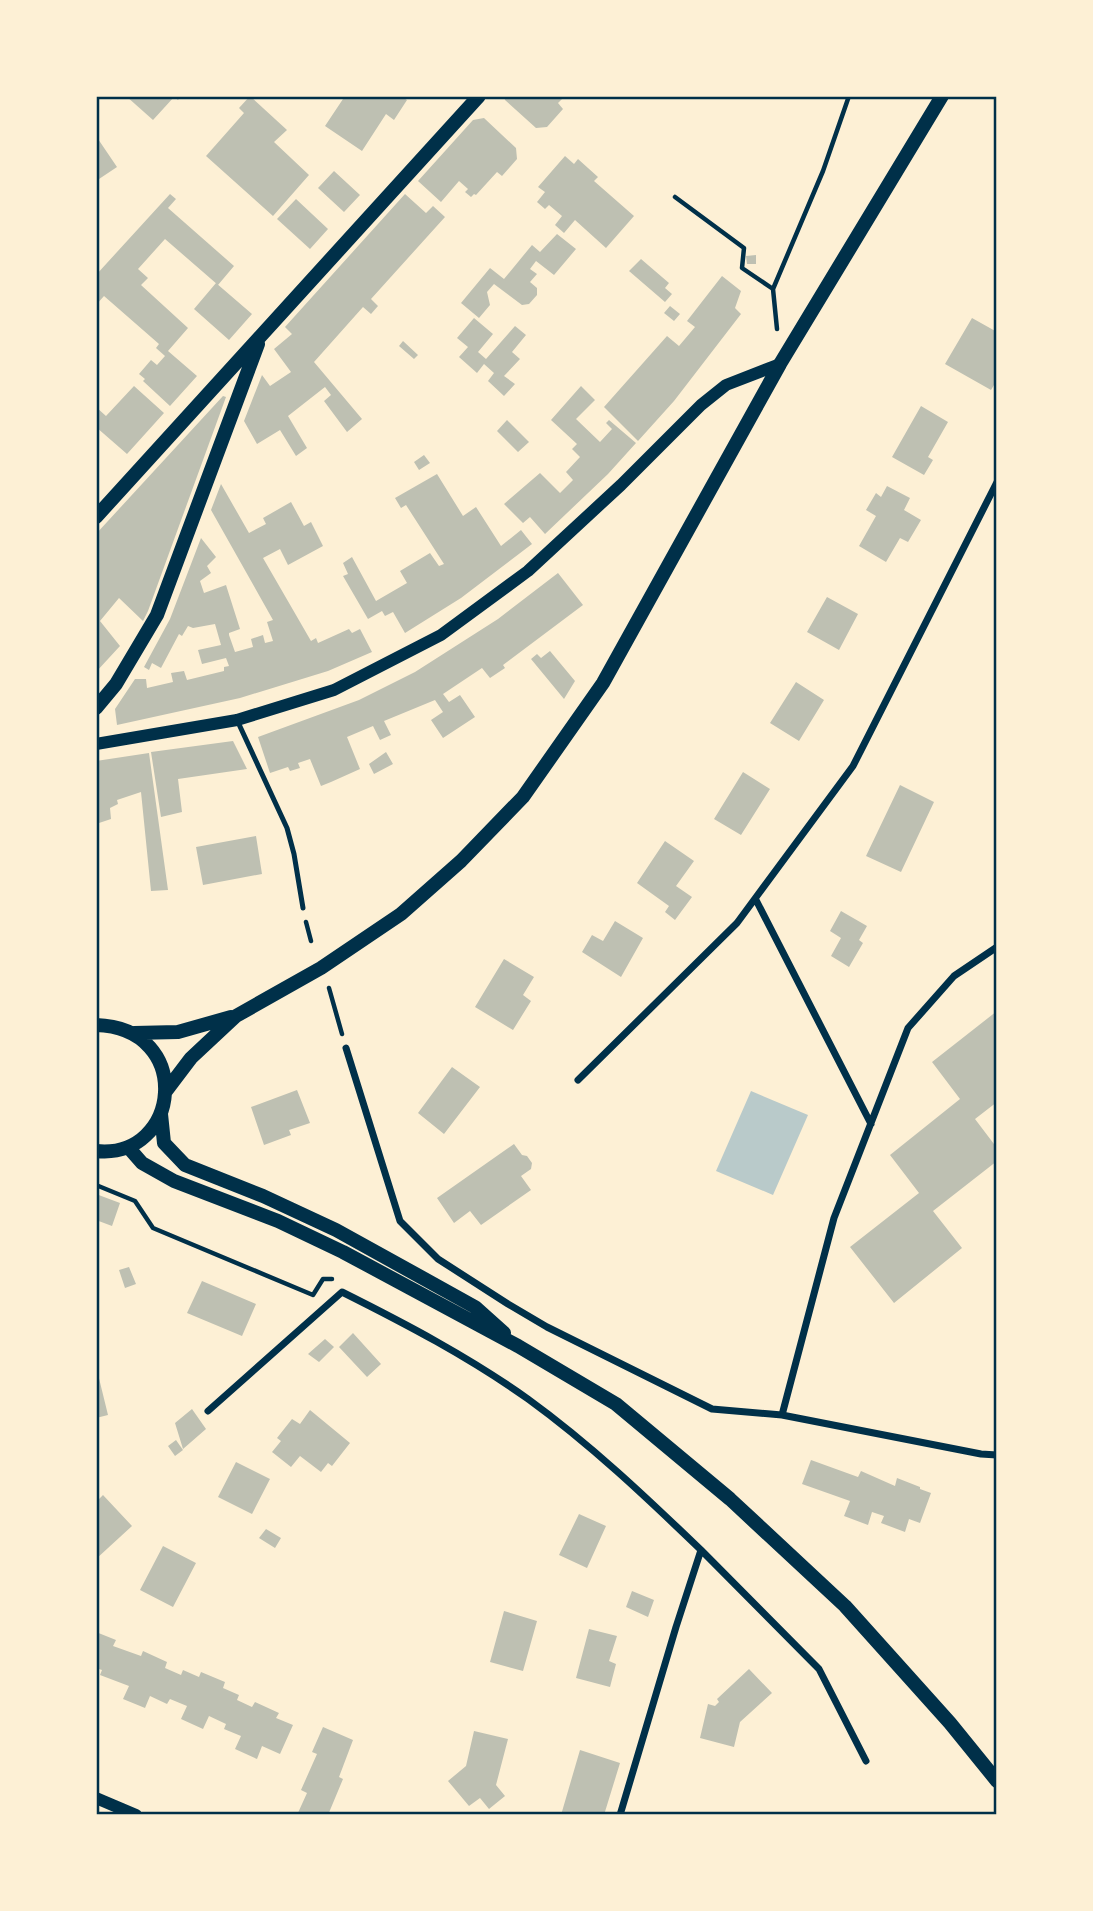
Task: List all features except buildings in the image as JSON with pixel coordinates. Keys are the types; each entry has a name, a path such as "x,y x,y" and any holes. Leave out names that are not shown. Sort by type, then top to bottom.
{"main road":[{"path":"96,517 479,96"},
{"path":"166,1091 191,1058 236,1016 321,968 401,914 461,862 523,797 603,683 780,364 943,96"},
{"path":"96,708 116,684 157,615 261,336"},
{"path":"134,1033 178,1032 236,1016"},
{"path":"96,1025 114,1025 134,1033 148,1043 158,1057 164,1073 166,1091 161,1114 153,1128 142,1139 128,1147 107,1152 96,1151"},
{"path":"161,1114 164,1143 185,1165 263,1196 336,1230 475,1307 518,1346"},
{"path":"128,1147 142,1163 174,1181 289,1226 342,1252 518,1346 616,1404 730,1499 845,1606 950,1723 997,1781"}],"street":[{"path":"96,744 237,720 334,690 441,635 528,571 621,485 701,405 726,385 780,364"},
{"path":"578,1080 737,923 853,766 997,481"},
{"path":"756,900 871,1124"},
{"path":"782,1415 834,1218 908,1028 954,976 997,947"},
{"path":"346,1048 400,1221 438,1259 547,1327 712,1409 782,1415 997,1455"},
{"path":"208,1411 342,1292 420,1331 527,1399 617,1469 819,1670 866,1761"},
{"path":"620,1815 701,1550"},
{"path":"96,1798 136,1815"}],"lane":[{"path":"237,720 287,828 303,908"}],"path":[{"path":"675,197 744,248 742,268 773,289 823,170 849,96"},
{"path":"329,988 346,1048"},
{"path":"96,1185 135,1201 153,1228 313,1295 323,1279 338,1279"}],"shaded area":[{"path":"751,1091 808,1115 773,1195 716,1171"}]}
